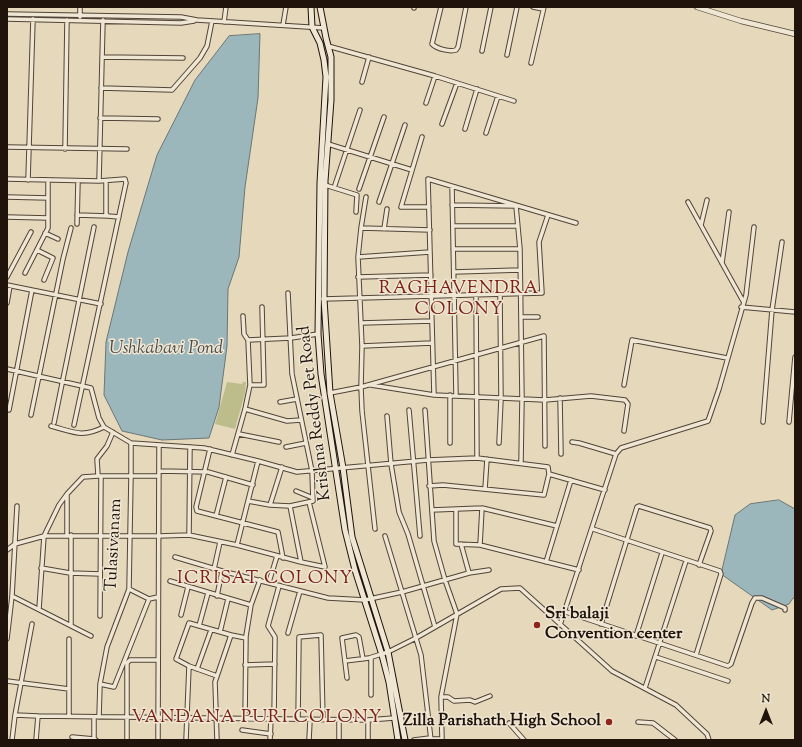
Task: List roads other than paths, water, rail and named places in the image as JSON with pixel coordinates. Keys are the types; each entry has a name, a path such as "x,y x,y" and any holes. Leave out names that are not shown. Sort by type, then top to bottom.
{"main road":[{"name":"Krishna Reddy Pet Road","path":"311,7 312,27 320,43 326,77 320,183 318,299 318,334 322,374 345,530 355,570 385,654 398,740"},
{"name":"Krishna Reddy Pet Road","path":"320,7 331,57 331,100 325,185 324,299 330,393 343,468 352,537 371,598 405,740"}],"street":[{"path":"79,20 80,7"},
{"path":"224,22 226,7"},
{"path":"283,25 286,7"},
{"path":"441,7 432,44 437,48 454,51 458,47 466,7"},
{"path":"482,50 491,7"},
{"path":"507,55 517,7"},
{"path":"531,63 543,8 532,7"},
{"path":"697,7 741,21 795,34"},
{"path":"7,14 181,17 197,20 324,28"},
{"path":"99,181 103,16"},
{"path":"7,19 181,23 197,20"},
{"path":"28,180 33,19"},
{"path":"65,149 67,20"},
{"path":"101,88 172,90 204,52 207,46 212,21"},
{"path":"328,46 435,76 514,101"},
{"path":"102,57 183,58"},
{"path":"362,82 370,57"},
{"path":"426,102 435,76"},
{"path":"442,124 457,83"},
{"path":"465,129 477,89"},
{"path":"486,133 498,96"},
{"path":"335,185 360,110"},
{"path":"359,189 384,116"},
{"path":"100,118 158,119"},
{"path":"379,202 405,125"},
{"path":"422,137 401,208 429,207"},
{"path":"328,144 412,170"},
{"path":"7,147 100,150 127,149"},
{"path":"7,179 78,181 125,179 126,184 74,425"},
{"path":"434,395 428,179 576,223"},
{"path":"25,273 48,228 48,180"},
{"path":"77,224 78,181"},
{"path":"106,181 106,214 108,216"},
{"path":"325,185 357,195 356,212"},
{"path":"452,186 456,395"},
{"path":"7,197 48,198"},
{"path":"366,197 358,257 358,277 362,346 362,411 375,528"},
{"path":"701,225 707,200"},
{"path":"688,202 743,301"},
{"path":"452,206 516,206"},
{"path":"516,206 520,249 522,399 521,463"},
{"path":"384,229 387,209"},
{"path":"722,263 729,212"},
{"path":"77,215 119,217"},
{"path":"318,299 542,293 539,242 548,215"},
{"path":"7,217 48,218"},
{"path":"453,226 517,226"},
{"path":"94,227 52,424 76,433 87,434 104,427"},
{"path":"560,625 566,612 616,454 622,447 708,421 728,358 741,307 746,295 754,227"},
{"path":"31,415 71,228"},
{"path":"361,228 430,230"},
{"path":"7,277 31,232"},
{"path":"45,233 58,239"},
{"path":"763,422 772,310 782,242"},
{"path":"453,249 520,249"},
{"path":"37,250 52,257 54,260 44,280"},
{"path":"358,257 430,252"},
{"path":"454,272 520,270"},
{"path":"358,277 431,275"},
{"path":"7,303 9,285 101,304"},
{"path":"9,410 32,290"},
{"path":"248,500 270,505 290,506 313,501 312,471 292,374 288,293"},
{"path":"499,443 501,399 500,294"},
{"path":"476,295 478,397 477,458"},
{"path":"250,385 264,385 262,307"},
{"path":"741,307 795,312"},
{"path":"232,455 239,434 250,385 248,340 244,334 243,316"},
{"path":"521,317 538,317"},
{"path":"361,323 432,321"},
{"path":"248,340 291,338 318,334"},
{"path":"330,393 370,385 544,336 545,446"},
{"path":"624,385 632,340 728,358"},
{"path":"362,346 432,343"},
{"path":"788,422 795,357"},
{"path":"7,369 91,388 99,418 104,427 131,443 210,449 297,472 428,460 477,458 548,467 549,469 544,495 443,485 429,486"},
{"path":"370,385 434,395 456,395 501,399 545,400 591,396 625,400 628,404 624,431"},
{"path":"450,395 450,443"},
{"path":"560,398 561,454"},
{"path":"280,402 297,399"},
{"path":"245,409 287,420 301,420"},
{"path":"409,410 420,536"},
{"path":"414,740 442,739 441,697 457,614 444,580 434,541 429,486 425,410"},
{"path":"387,416 391,464 399,512 408,534 435,627"},
{"path":"100,616 101,535 97,459 107,446 113,432"},
{"path":"239,434 279,442"},
{"path":"572,442 616,454"},
{"name":"Tulasivanam","path":"95,739 100,684 107,647 129,590 131,443"},
{"path":"286,447 306,443"},
{"path":"158,740 159,446"},
{"path":"189,535 190,447"},
{"path":"210,449 196,509 197,511 278,532 283,558"},
{"path":"485,489 488,459"},
{"path":"237,545 258,461"},
{"path":"270,505 282,467"},
{"path":"159,471 204,472 253,485"},
{"path":"549,474 605,490"},
{"path":"39,609 44,536 53,516 67,494 83,477 159,476"},
{"path":"216,516 226,477"},
{"path":"546,562 571,480"},
{"path":"296,491 313,498"},
{"path":"67,494 71,626"},
{"path":"7,550 15,544 44,536 189,535 237,545 283,558 325,567 309,502"},
{"path":"7,639 12,596 17,506"},
{"path":"290,506 301,562"},
{"path":"601,624 638,506 710,528 711,531 699,565"},
{"path":"432,510 482,508 557,526"},
{"path":"480,545 482,508"},
{"path":"456,510 456,544 480,545 579,570"},
{"path":"593,529 720,571 721,574 696,655"},
{"path":"385,536 421,655 431,739"},
{"path":"214,568 220,542"},
{"path":"461,544 469,572"},
{"path":"636,636 662,553"},
{"path":"269,582 277,556"},
{"path":"175,557 222,571 328,598 365,600 402,592 469,572 489,570"},
{"path":"645,688 661,644 686,561"},
{"path":"41,568 70,573 100,574"},
{"path":"217,596 222,571"},
{"path":"245,719 246,638 251,605 260,580"},
{"path":"170,581 251,605"},
{"path":"270,740 273,719 275,637 268,626 279,586"},
{"path":"181,615 188,587"},
{"path":"345,661 371,658 385,654 501,589 520,588 612,671 676,705 707,734 709,740"},
{"path":"129,590 149,599 158,597"},
{"path":"288,633 300,591"},
{"path":"199,626 208,593"},
{"path":"12,596 91,636"},
{"path":"566,612 728,666 730,665 755,598 762,598 785,608 785,610"},
{"path":"100,684 114,687 149,599"},
{"path":"220,632 228,599"},
{"path":"217,676 189,666 176,659 189,623 246,638"},
{"path":"12,740 15,715 32,624"},
{"path":"197,668 211,630"},
{"path":"217,740 216,682 231,635"},
{"path":"298,720 299,637 321,635 322,720"},
{"path":"347,678 343,637 356,635 359,637 362,659"},
{"path":"69,639 69,716"},
{"path":"656,657 728,681"},
{"path":"371,658 371,695"},
{"path":"127,740 126,675 128,661 158,660"},
{"path":"245,665 275,664"},
{"path":"186,740 189,666"},
{"path":"7,681 69,689"},
{"path":"441,697 454,701 470,700 475,702 490,696"},
{"path":"15,715 298,720 368,720 394,718"},
{"path":"36,740 38,716"},
{"path":"309,740 310,720"},
{"path":"339,720 339,740"},
{"path":"368,720 368,740"},
{"path":"638,722 653,723 675,740"},
{"path":"509,723 524,740"},
{"path":"242,730 271,734"},
{"path":"72,737 95,739"}],"water":[{"name":"Ushkabavi Pond","path":"260,34 258,98 245,187 239,257 228,289 227,346 219,407 209,438 162,440 122,431 104,395 106,342 128,252 157,155 195,80 229,36"},
{"path":"779,500 795,509 795,598 793,598 789,604 772,610 721,574 735,515 750,504"}],"place":[{"name":"Sri balaji Convention center","path":"537,625"},
{"name":"Zilla Parishath High School","path":"609,722"}],"district":[{"name":"RAGHAVENDRA COLONY","path":"459,300"},
{"name":"ICRISAT COLONY","path":"265,580"},
{"name":"VANDANA PURI COLONY","path":"257,719"}]}
